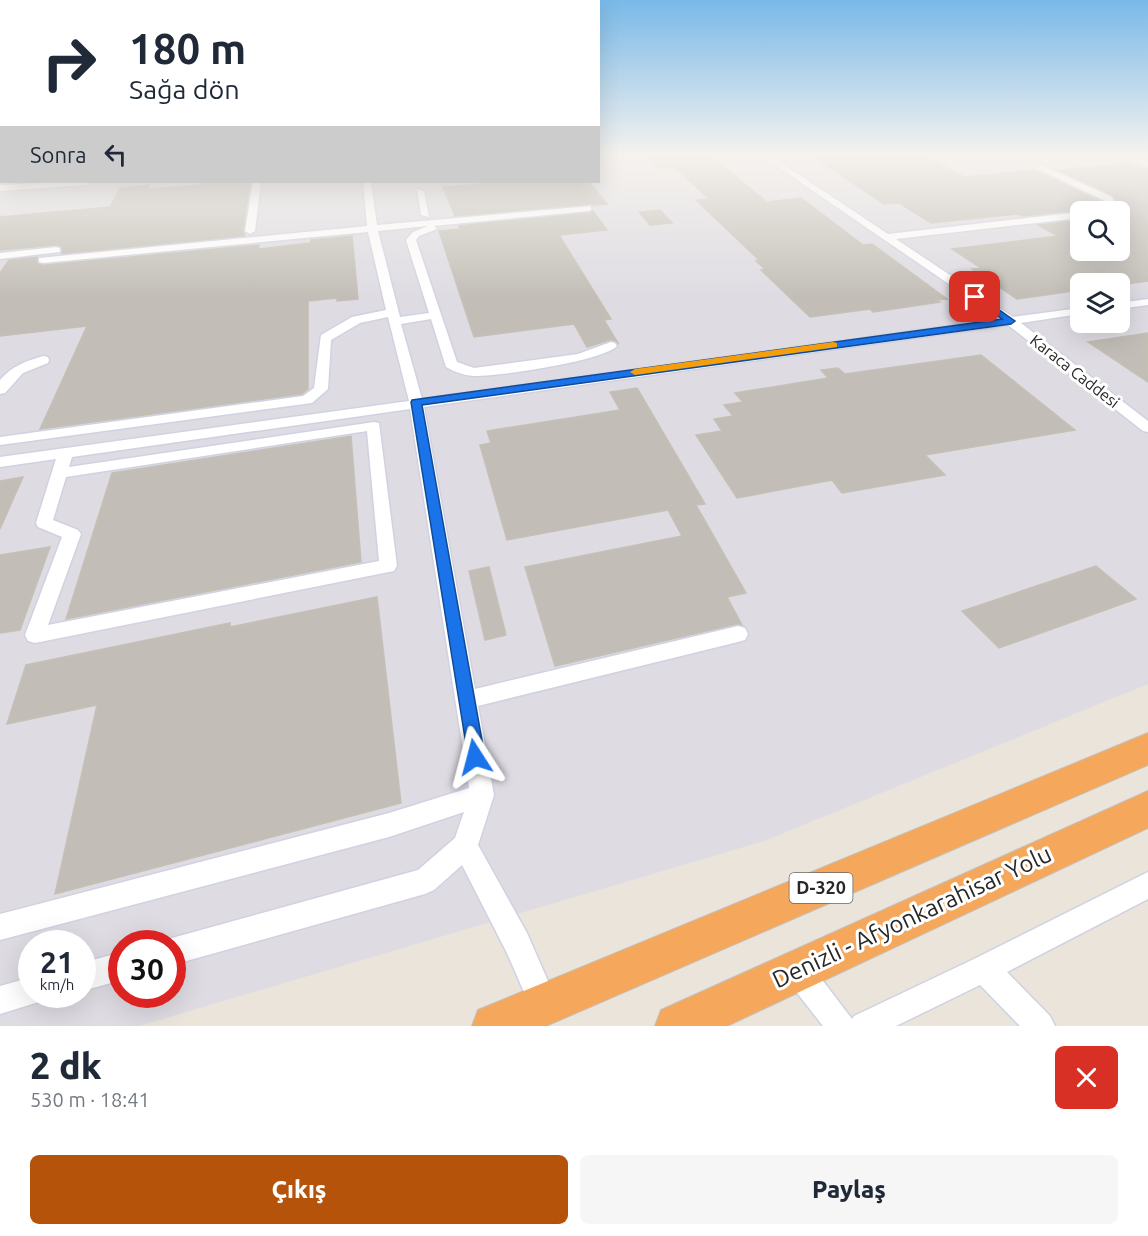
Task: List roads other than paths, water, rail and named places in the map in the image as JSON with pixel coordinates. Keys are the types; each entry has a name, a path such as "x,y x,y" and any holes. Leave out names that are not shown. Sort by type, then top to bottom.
{"highway":[{"name":"D-320","path":"494,1026 1148,750"},
{"name":"Denizli - Afyonkarahisar Yolu","path":"676,1026 719,1018 796,969 1148,809"}],"street":[{"path":"250,231 254,202"},
{"path":"186,948 425,881 465,846 482,795 416,402 371,224 369,202"},
{"path":"423,202 426,215"},
{"name":"Karaca Caddesi","path":"835,202 1011,321 1148,428"},
{"path":"0,256 250,231 371,224 406,226 588,208"},
{"path":"406,226 404,221 407,219 447,213"},
{"path":"887,237 1070,216"},
{"path":"542,224 533,221 431,228 413,236 411,240 451,364 465,371 474,372 579,358 601,352 611,346"},
{"path":"43,260 371,224"},
{"path":"1130,304 1148,302"},
{"path":"0,462 416,402 1070,312"},
{"path":"0,441 307,400 321,389 325,338 335,330 356,320 436,315"},
{"path":"0,390 6,379 15,371 43,360"},
{"path":"60,473 374,426 388,566 35,635 72,534 44,523 66,452"},
{"path":"466,700 738,634"},
{"path":"0,927 389,825 482,795"},
{"path":"465,846 517,942 544,1005"},
{"path":"864,1026 984,969 1148,885"},
{"path":"796,969 841,1026"},
{"path":"984,969 1040,1026"},
{"path":"0,1000 18,995"}]}
